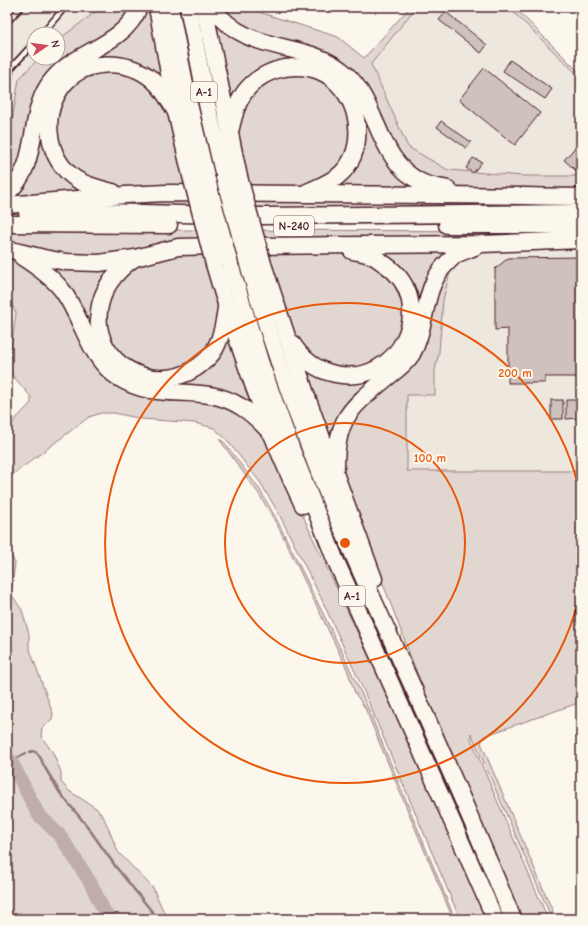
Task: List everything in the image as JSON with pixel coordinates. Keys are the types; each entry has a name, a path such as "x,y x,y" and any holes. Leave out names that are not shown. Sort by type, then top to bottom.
{"highway":[{"path":"7,193 18,181 24,171 29,155 40,103 52,79 64,68 110,40 123,30 139,7"},
{"path":"157,7 176,112"},
{"name":"A-1","path":"170,7 189,104 199,176"},
{"name":"A-1","path":"188,7 207,104 231,177"},
{"path":"204,7 230,136 231,177 256,264 285,333 308,400 382,600 396,651"},
{"path":"212,7 226,22 240,33 252,39 303,53 337,66 354,82 362,94 387,146 401,167 409,175 422,182 471,194"},
{"path":"125,195 87,185 72,176 59,162 51,144 49,126 50,113 54,100 62,87 71,78 81,71 92,67 117,64 128,66 142,72 154,80 166,94 176,112 199,176 222,264 226,304 224,325 214,351 200,366 190,372 180,376 159,379 139,375 130,371 115,359 101,334 99,314 100,304 108,284 123,266 135,258"},
{"path":"230,136 239,101 247,88 268,73 278,69 302,67 327,76 338,84 353,106 357,118 357,144 347,165 338,176 300,194"},
{"path":"7,205 166,193 471,194 581,197"},
{"name":"N-240","path":"7,213 102,212 264,216 581,213"},
{"name":"N-240","path":"7,224 265,226 581,225"},
{"path":"11,251 66,262 99,263 135,258 178,247 481,244 581,240"},
{"path":"336,475 338,434 348,414 359,401 392,374 411,355 420,334 431,288 440,270 454,256 481,244"},
{"path":"285,333 298,353 314,366 329,373 342,376 371,372 395,356 404,343 410,326 410,310 408,295 401,278 393,270 372,255 331,246"},
{"path":"11,251 49,276 62,289 91,346 99,358 118,377 135,386 150,390 203,395 224,399 235,403 248,411 271,433"},
{"name":"A-1","path":"222,264 264,372 293,453 335,559 419,744 495,919"},
{"name":"A-1","path":"256,264 278,361 309,447 368,589 480,839 513,919"},
{"path":"226,304 271,433 320,540 335,559"}],"lane":[{"path":"7,22 21,7"},
{"path":"49,26 65,7"},
{"path":"7,88 12,68 26,52"},
{"path":"7,64 12,68"}],"shaded area":[{"path":"7,7 102,7 66,34 66,26 26,26 26,66 31,66 19,79 9,138 7,136"},
{"path":"102,7 132,7 130,12 123,20 104,36 22,156 7,185 9,138 19,79 31,66 66,66 66,34"},
{"path":"143,7 150,7 164,83 136,63 107,60 85,65 67,76 54,92 46,111 45,132 50,154 70,180 92,192 7,202 7,199 24,181 30,169 38,135 40,115 48,90 74,65 124,33"},
{"path":"219,7 255,7 262,13 338,37 364,58 410,7 416,7 371,64 408,147 448,170 523,176 580,176 581,192 550,192 455,186 431,180 411,169 396,150 365,85 240,27"},
{"path":"416,7 508,7 581,78 581,176 523,176 448,170 408,147 371,64"},
{"path":"508,7 514,7 581,74 581,78"},
{"path":"211,12 332,67 420,188 330,189 351,167 355,100 289,63 229,109"},
{"path":"109,69 142,78 165,102 175,131 188,188 124,187 105,184 88,179 62,156 54,128 61,97 78,80"},
{"path":"315,75 330,85 348,109 351,134 345,157 329,176 299,187 250,189 241,160 239,117 254,90 278,76"},
{"path":"118,199 581,201 581,206 259,210 62,206"},
{"path":"160,230 577,231 581,235 406,240 199,242 92,259 7,243 7,232"},
{"path":"581,246 581,471 407,471 407,394 435,395 435,370 439,352 443,300 450,272 459,261 471,255 490,250"},
{"path":"456,250 419,327 331,445 300,362 371,376 416,310 373,251"},
{"path":"205,251 217,301 218,316 210,345 191,365 172,372 143,371 119,355 104,326 105,308 114,283 137,263 156,256"},
{"path":"332,252 356,255 388,273 405,303 402,333 381,361 342,371 318,362 295,337 267,253"},
{"path":"7,256 44,279 56,292 69,313 89,354 209,401 231,406 255,423 275,452 311,534 411,746 486,919 460,919 363,689 321,598 279,514 260,482 226,439 214,428 195,423 142,419 114,413 101,413 89,417 7,479 7,428 31,403 31,397 8,370 16,313 7,296"},
{"path":"459,261 450,272 443,300 439,352 435,370 435,395 407,395 407,471 581,471 581,702 484,736 481,743 556,919 552,919 471,733 471,739 548,919 522,919 427,699 345,484 342,470 347,428 440,279"},
{"path":"43,265 115,266 98,295 117,365 185,379 228,327 258,412 124,376"},
{"path":"242,267 507,919 501,919 307,476 237,269"},
{"path":"219,439 224,442 260,490 278,522 341,650 364,699 455,919 453,919 365,708 355,693 347,669 280,530 259,494"},
{"path":"7,547 15,563 11,594 22,610 29,634 29,647 53,714 52,719 42,728 41,736 53,753 61,772 61,782 69,791 96,808 104,818 118,852 153,888 167,919 7,919"}],"building":[{"path":"446,12 487,45 481,53 439,20"},
{"path":"510,60 552,89 545,99 503,71"},
{"path":"484,68 540,113 515,145 459,100"},
{"path":"441,121 471,142 466,148 437,127"},
{"path":"580,142 581,143 581,175 564,160"},
{"path":"473,158 482,162 473,173 466,168"},
{"path":"581,257 581,377 545,377 545,383 508,383 508,329 495,330 495,269 508,258"},
{"path":"551,400 563,400 563,419 551,419"},
{"path":"566,400 578,400 578,418 566,419"}],"waterway":[{"path":"30,752 33,751 37,753 60,793 87,826 116,867 158,919"},
{"path":"7,753 11,761 26,753"},
{"path":"11,761 38,814 61,837 90,882 105,913 110,919"}]}
